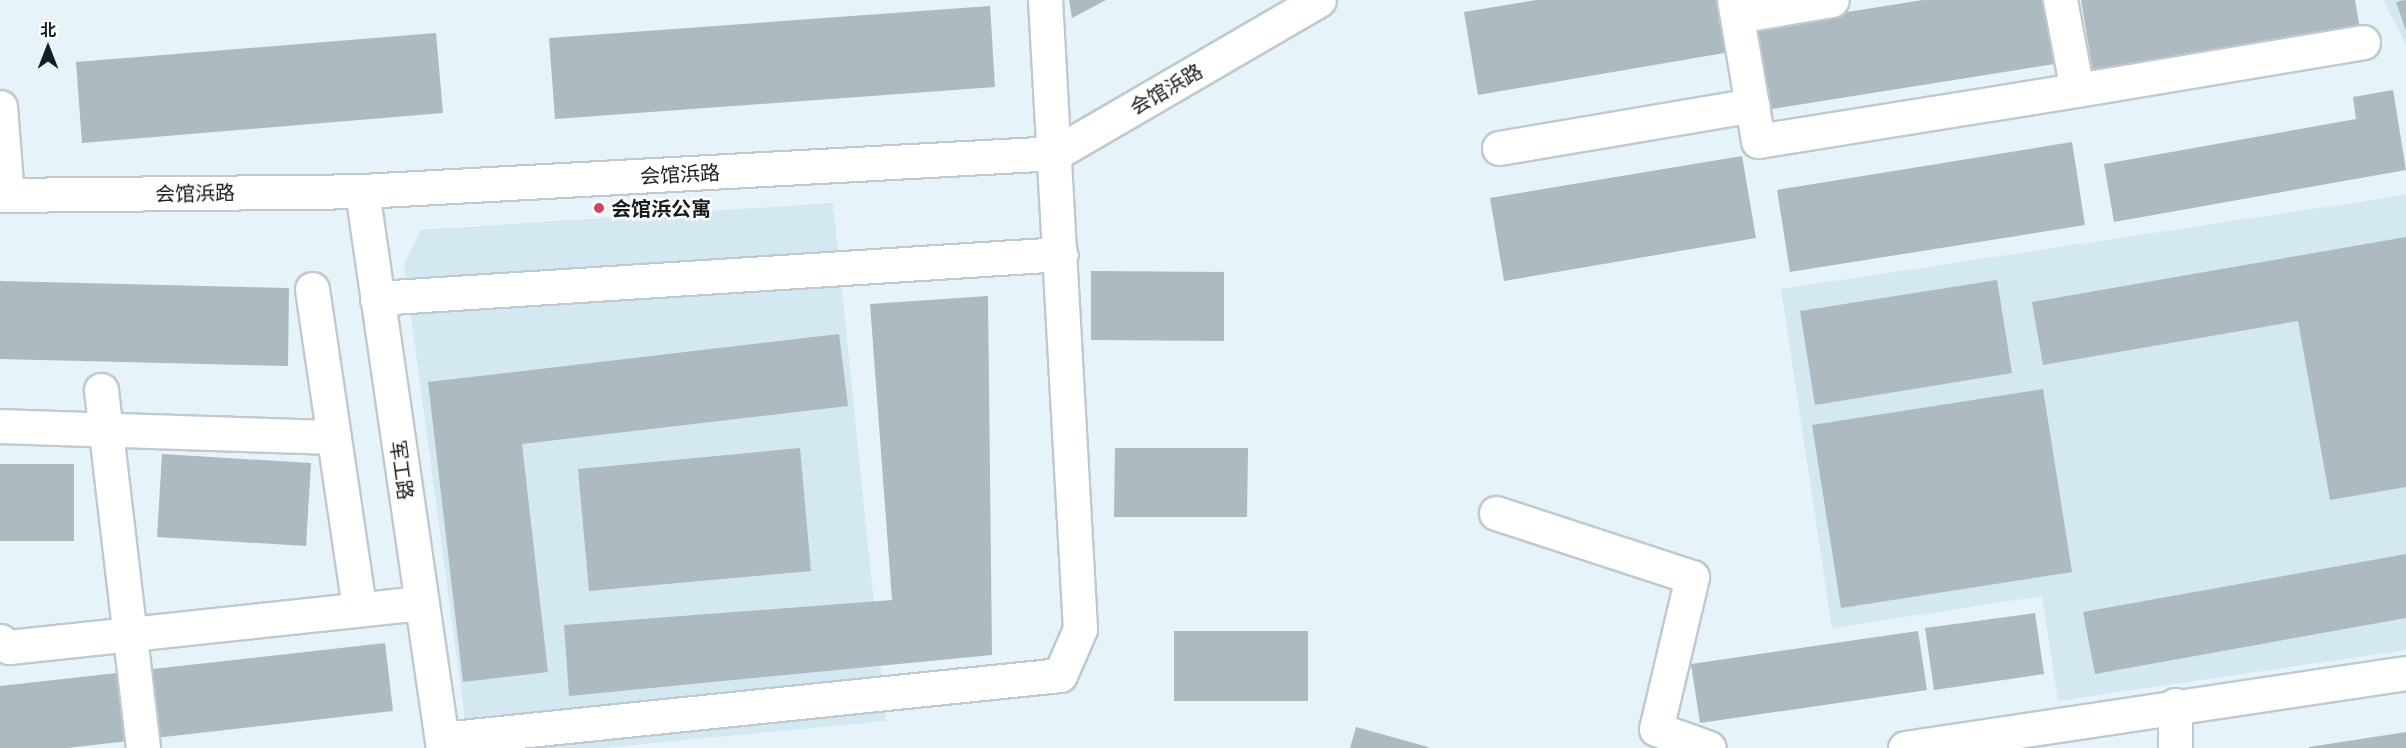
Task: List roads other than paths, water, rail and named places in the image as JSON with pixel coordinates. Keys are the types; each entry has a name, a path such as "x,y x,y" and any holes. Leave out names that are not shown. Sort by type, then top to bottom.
{"street":[{"path":"442,743 1060,675 1080,629 1056,153 1045,0"},
{"name":"会馆浜路","path":"3,195 362,191 1056,153 1319,0"},
{"path":"1832,0 1735,8 1758,141 2363,42"},
{"path":"2060,0 2077,90"},
{"path":"1499,148 1752,105"},
{"path":"0,107 3,195"},
{"name":"军工路","path":"362,191 442,743"},
{"path":"377,298 1061,254"},
{"path":"312,289 359,609"},
{"path":"101,390 143,748"},
{"path":"0,426 334,437"},
{"path":"1496,513 1692,577 1656,729 1709,748"},
{"path":"0,641 9,647 422,603"},
{"path":"1905,748 2175,705 2406,673"},
{"path":"2175,705 2175,748"}],"place":[{"name":"会馆浜公寓","path":"599,208"}]}
